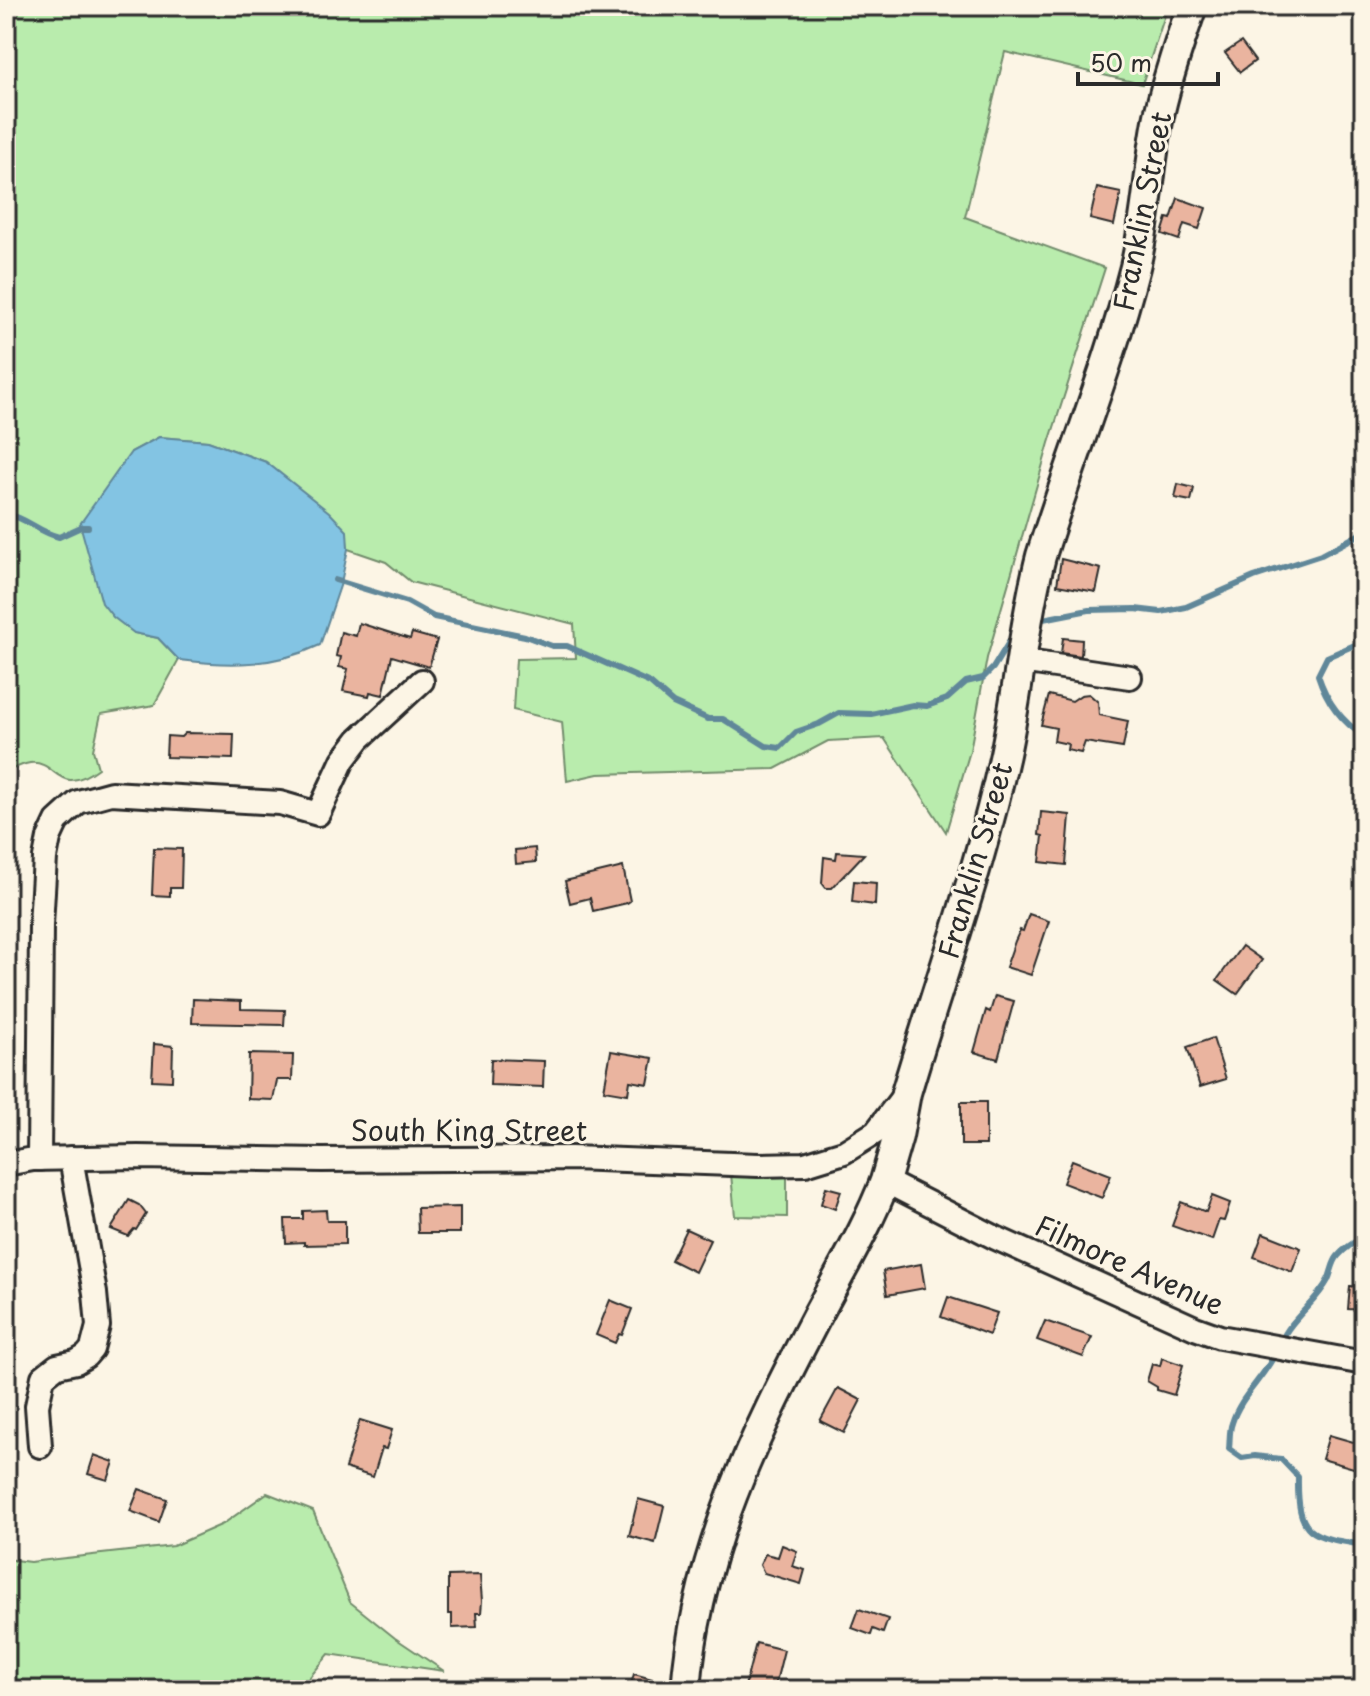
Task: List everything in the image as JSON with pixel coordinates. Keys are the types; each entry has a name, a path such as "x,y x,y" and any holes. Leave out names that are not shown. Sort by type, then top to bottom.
{"main road":[{"name":"Franklin Street","path":"686,1690 697,1607 722,1520 763,1425 885,1181 906,1093 986,830 1005,755 1033,585 1135,266 1160,113 1192,6"}],"street":[{"path":"1021,661 1130,677"},
{"path":"39,1159 41,925 45,858 57,821 78,802 111,793 280,803 318,814 343,760 359,739 422,681"},
{"name":"South King Street","path":"6,1164 71,1158 571,1158 805,1164 844,1152 876,1132 906,1093"},
{"path":"40,1446 37,1406 43,1377 57,1366 76,1362 86,1356 92,1349 98,1326 71,1158"},
{"name":"Filmore Avenue","path":"885,1181 996,1238 1139,1304 1220,1337 1364,1363"}],"green space":[{"path":"6,6 1168,6 1142,84 1005,52 965,217 1105,268 1049,443 987,658 970,751 946,832 884,738 828,741 775,769 598,774 567,781 562,722 513,710 516,659 576,658 574,624 411,582 386,562 348,549 346,531 266,462 208,441 159,437 131,452 134,633 158,638 179,660 154,705 101,714 93,750 98,768 74,780 59,776 39,764 27,764 6,772"},
{"path":"729,1153 787,1155 787,1217 735,1216"},
{"path":"267,1493 313,1511 350,1602 444,1671 329,1654 299,1690 6,1690 6,1559 30,1562 173,1546 223,1524"}],"water":[{"path":"159,437 208,441 266,462 329,512 347,531 348,549 341,583 320,645 285,657 251,663 179,660 158,638 134,633 113,617 102,603 80,524 131,452"}],"building":[{"path":"1241,42 1255,61 1240,72 1225,53"},
{"path":"1097,188 1121,193 1114,225 1090,219"},
{"path":"1178,198 1206,208 1199,229 1184,224 1179,240 1162,234"},
{"path":"1178,484 1194,488 1191,501 1175,498"},
{"path":"1061,559 1101,569 1096,592 1057,585"},
{"path":"359,623 410,639 412,633 437,640 429,667 392,656 383,695 343,691 348,669 339,667 341,657 336,656 341,632 356,636"},
{"path":"1063,638 1082,640 1081,656 1061,653"},
{"path":"1089,694 1098,702 1099,715 1128,721 1123,748 1085,742 1081,753 1067,750 1068,744 1054,741 1056,728 1041,725 1049,695 1072,701"},
{"path":"185,733 234,734 233,759 166,757 167,736 181,737"},
{"path":"1041,812 1070,815 1066,865 1040,862 1043,836 1039,835"},
{"path":"154,848 182,849 181,888 170,888 170,896 152,895"},
{"path":"535,848 536,862 516,864 515,850"},
{"path":"837,852 864,854 832,888 826,888 822,883 824,857 836,859"},
{"path":"623,867 630,901 593,911 590,898 570,903 565,881"},
{"path":"854,881 876,883 875,905 852,902"},
{"path":"1029,914 1049,921 1031,975 1006,967"},
{"path":"1242,946 1262,960 1237,994 1217,980"},
{"path":"995,996 1014,1001 998,1059 974,1052 986,1010 990,1012"},
{"path":"193,999 241,1001 241,1009 285,1010 284,1025 192,1023"},
{"path":"1213,1038 1226,1079 1200,1087 1187,1047"},
{"path":"154,1044 173,1046 172,1081 152,1080"},
{"path":"611,1051 653,1058 648,1084 630,1081 628,1094 604,1090"},
{"path":"249,1054 293,1055 292,1080 277,1080 273,1100 248,1099"},
{"path":"491,1059 544,1061 543,1087 490,1085"},
{"path":"961,1102 986,1102 986,1145 961,1145"},
{"path":"1072,1160 1111,1175 1102,1198 1063,1183"},
{"path":"826,1187 841,1191 835,1209 821,1204"},
{"path":"1212,1196 1230,1203 1224,1221 1219,1220 1212,1240 1172,1226 1181,1202 1206,1212"},
{"path":"129,1200 139,1205 146,1214 128,1236 111,1229"},
{"path":"460,1207 460,1233 418,1233 417,1208"},
{"path":"326,1210 327,1221 345,1221 345,1244 286,1243 285,1219 303,1219 303,1211"},
{"path":"686,1229 710,1240 695,1272 671,1260"},
{"path":"1263,1233 1301,1248 1292,1272 1254,1257"},
{"path":"921,1264 925,1288 887,1295 883,1271"},
{"path":"1350,1286 1364,1287 1364,1310 1348,1309"},
{"path":"948,1297 997,1313 989,1335 941,1317"},
{"path":"610,1300 632,1309 622,1335 619,1334 615,1343 596,1335"},
{"path":"1045,1321 1092,1337 1083,1357 1037,1340"},
{"path":"1162,1358 1183,1365 1174,1395 1157,1390 1147,1381 1152,1364 1160,1366"},
{"path":"838,1388 861,1400 844,1433 820,1421"},
{"path":"360,1420 392,1430 386,1449 382,1448 373,1477 345,1468"},
{"path":"1329,1435 1364,1445 1364,1471 1322,1459"},
{"path":"94,1455 114,1462 108,1480 88,1474"},
{"path":"139,1489 167,1499 159,1522 130,1511"},
{"path":"638,1499 664,1506 655,1543 629,1536"},
{"path":"782,1545 797,1551 792,1566 805,1570 801,1584 764,1573 760,1565 765,1554 778,1557"},
{"path":"480,1575 482,1601 481,1613 476,1613 477,1627 452,1628 452,1614 448,1614 448,1576"},
{"path":"859,1609 888,1619 883,1633 873,1629 871,1635 852,1628"},
{"path":"756,1643 784,1650 774,1690 744,1690"},
{"path":"634,1674 670,1684 669,1690 629,1690"}],"waterway":[{"path":"6,514 59,537 88,527"},
{"path":"1038,620 1089,610 1161,612 1186,607 1254,577 1321,555 1364,532"},
{"path":"335,580 407,602 434,617 525,636 552,646 567,646 650,683 673,703 708,719 723,719 766,746 780,748 796,732 839,713 871,714 913,705 927,706 947,699 966,682 983,678 993,668 1014,634"},
{"path":"1364,641 1327,657 1318,675 1336,710 1364,736"},
{"path":"1281,1342 1291,1325 1323,1288 1338,1256 1364,1237"},
{"path":"1276,1352 1236,1413 1230,1429 1229,1449 1242,1458 1281,1459 1298,1477 1300,1511 1310,1530 1331,1539 1364,1545"}]}
